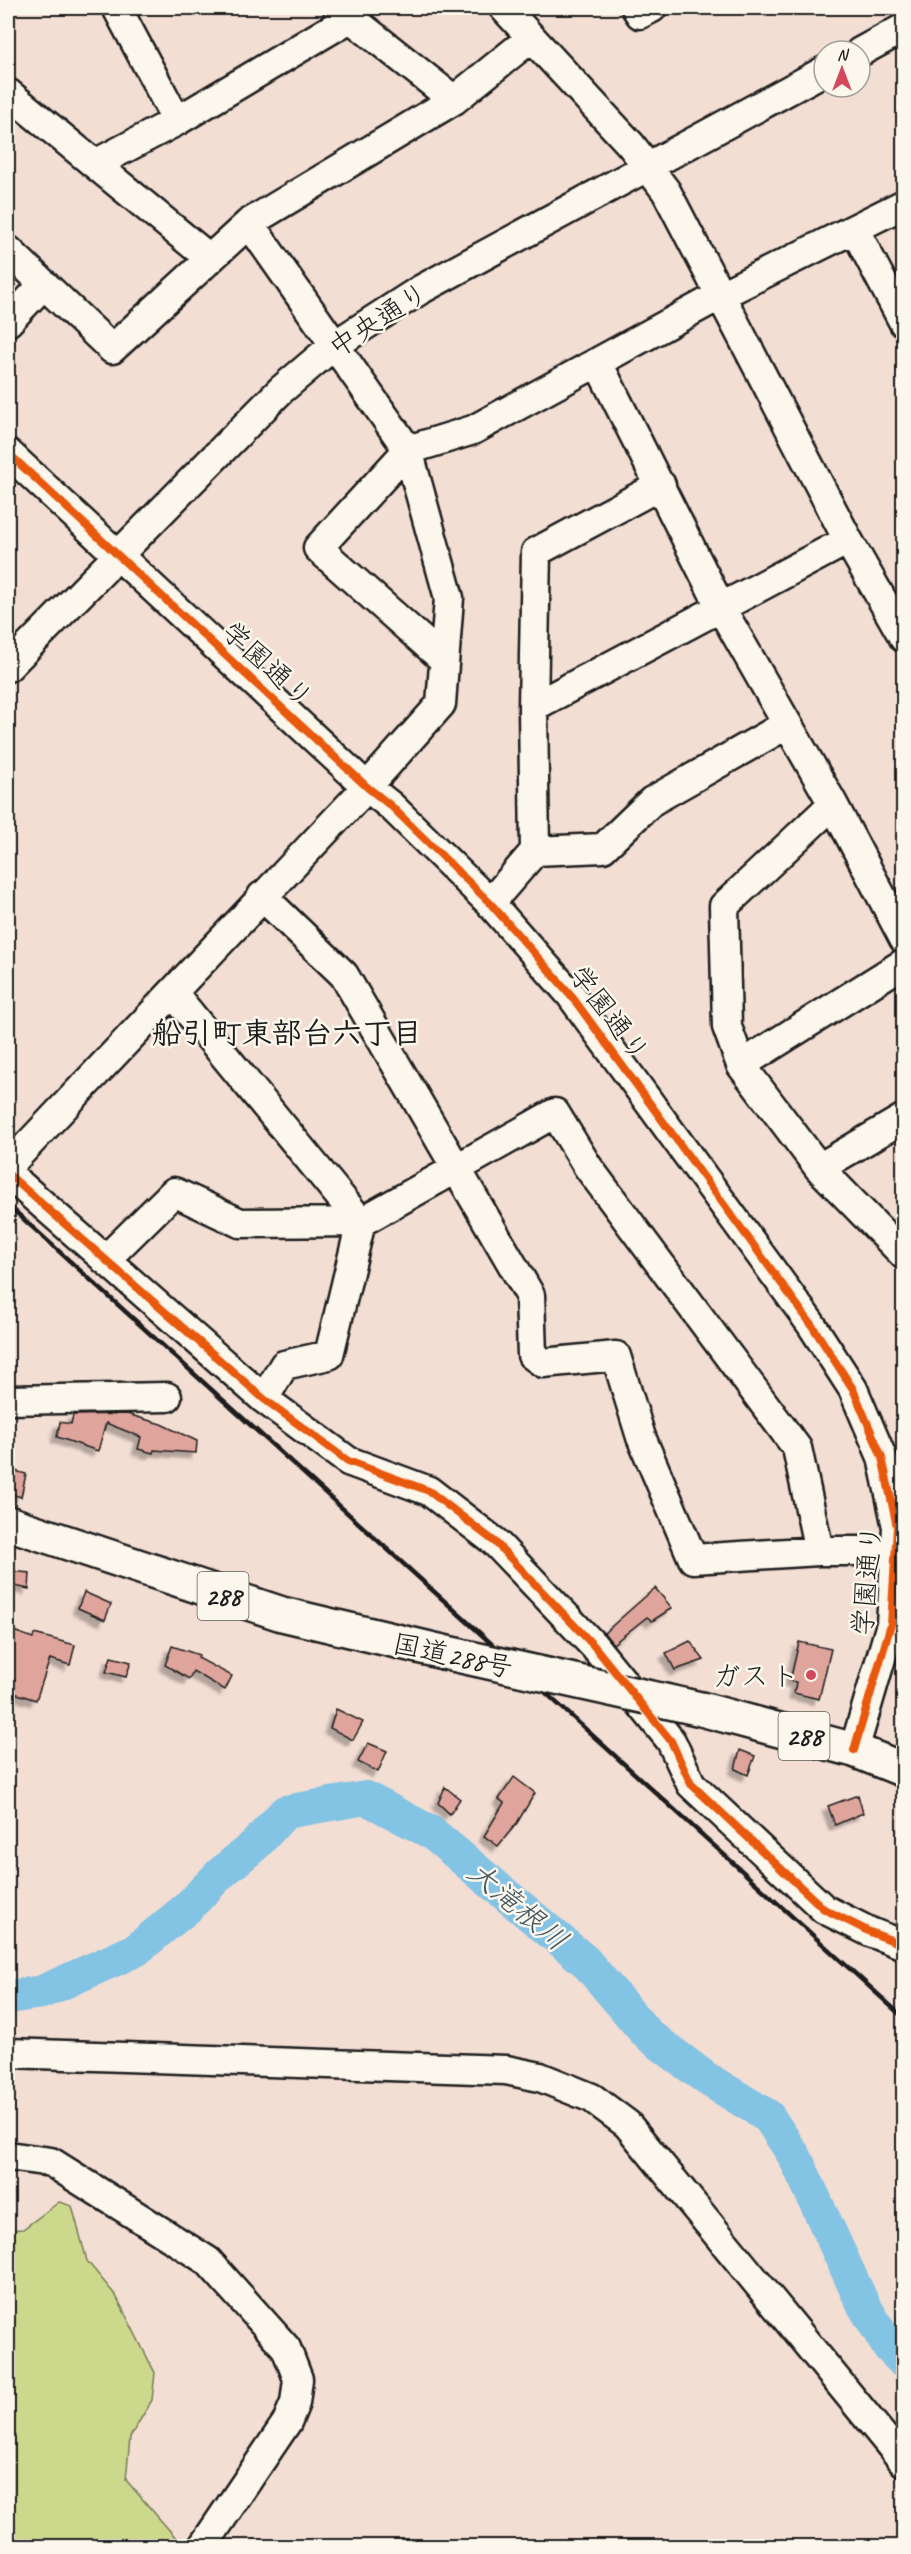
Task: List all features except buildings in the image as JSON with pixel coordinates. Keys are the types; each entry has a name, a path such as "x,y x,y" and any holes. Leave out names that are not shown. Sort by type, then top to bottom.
{"highway":[{"name":"国道288号","path":"8,1523 282,1614 443,1653 701,1709 854,1750 903,1770"}],"street":[{"path":"117,8 177,121"},
{"path":"504,8 649,166 666,191 848,540 903,638"},
{"path":"636,8 640,14 652,8"},
{"path":"95,164 177,121 344,13 454,100"},
{"path":"872,45 903,28"},
{"path":"8,250 112,349 249,223 454,100 531,38"},
{"name":"中央通り","path":"12,653 118,557 281,390 333,346 420,290 812,78"},
{"path":"8,93 209,258"},
{"path":"443,659 318,548 408,450 473,430 719,296 903,204"},
{"path":"8,1166 367,787 441,704 449,598 408,450 249,223"},
{"path":"855,230 903,323"},
{"path":"8,322 43,285"},
{"path":"597,363 661,485 721,608 833,804 903,939"},
{"name":"学園通り","path":"8,453 367,787 391,806 490,903 570,994 811,1324 853,1389 882,1457 897,1527 891,1624 854,1750"},
{"path":"490,903 535,851 533,707 536,552 661,485"},
{"path":"533,707 848,540"},
{"path":"535,851 603,848 652,801 786,725"},
{"path":"833,804 724,906 727,1027 741,1065 819,1168 903,1255"},
{"path":"262,896 344,975 530,1295 532,1355 543,1364 616,1356 641,1437 693,1559 819,1551 897,1551"},
{"path":"741,1065 903,963"},
{"path":"173,993 361,1222"},
{"path":"105,1260 174,1192 240,1223 361,1222 555,1113 588,1167 797,1448 819,1551"},
{"path":"819,1168 903,1118"},
{"path":"8,1174 264,1399 348,1461 429,1491 495,1542 594,1646 671,1741 691,1784 824,1909 870,1932 903,1944"},
{"path":"264,1399 284,1365 328,1355 361,1222"},
{"path":"8,1400 167,1397"},
{"path":"8,2053 506,2070 540,2077 592,2098 627,2124 903,2462"},
{"path":"8,2156 51,2162 208,2261 286,2348 298,2379 295,2403 287,2422 203,2547"}],"green space":[{"path":"59,2202 72,2206 87,2261 116,2296 155,2373 152,2400 130,2437 126,2480 176,2538 173,2546 8,2546 8,2230 23,2229"}],"waterway":[{"name":"大滝根川","path":"8,1997 42,1992 136,1950 187,1908 220,1874 256,1844 285,1812 366,1798 432,1833 585,1961 647,2034 707,2079 768,2116 795,2157 862,2302 888,2346 904,2362"}],"railway":[{"path":"8,1205 904,2018"}],"cycle path":[{"path":"8,453 367,787 391,806 490,903 570,994 811,1324 853,1389 882,1457 897,1527 891,1624 854,1750"},
{"path":"8,1174 264,1399 348,1461 429,1491 495,1542 594,1646 671,1741 691,1784 824,1909 870,1932 904,1945"}],"place":[{"name":"ガスト","path":"811,1675"}],"district":[{"name":"船引町東部台六丁目","path":"287,1033"}]}
